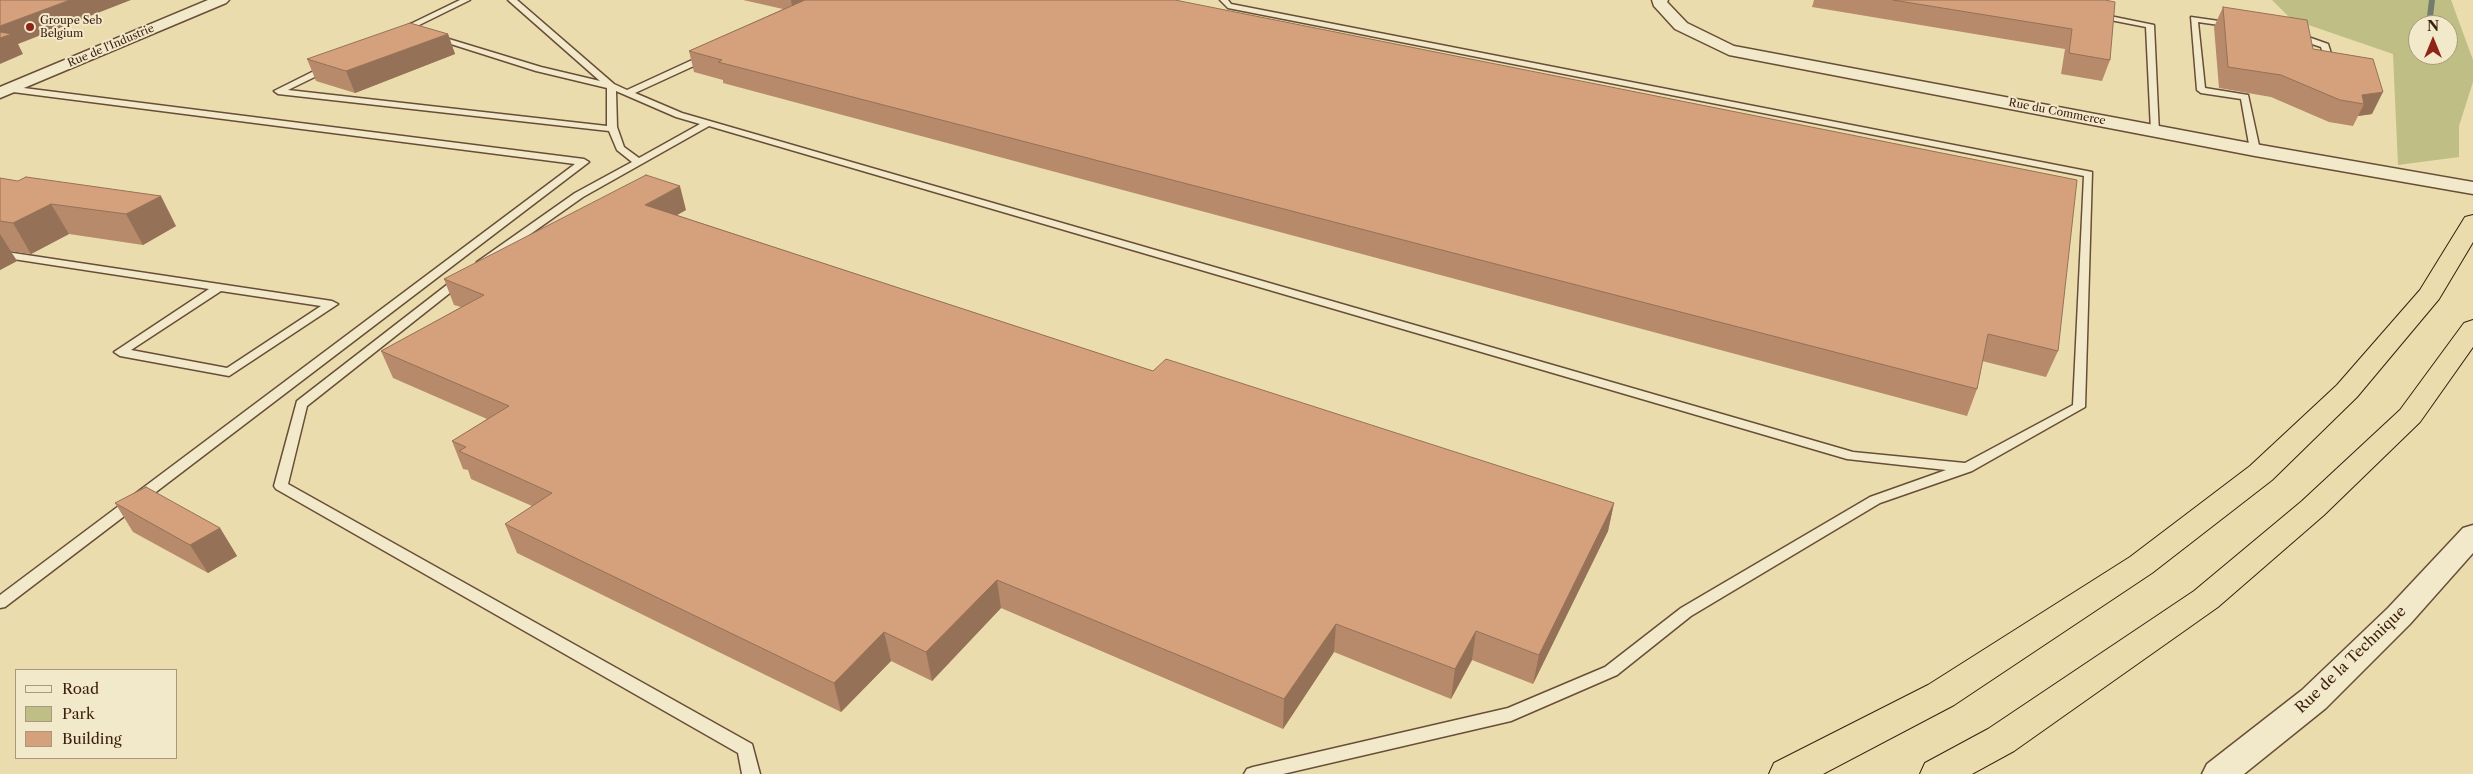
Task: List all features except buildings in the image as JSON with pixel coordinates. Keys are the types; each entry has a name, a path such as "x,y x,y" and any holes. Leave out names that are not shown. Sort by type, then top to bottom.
{"highway":[{"path":"1788,774 1941,695 2141,565 2261,473 2347,392 2430,294 2473,222"},
{"path":"1939,774 2001,740 2206,599 2313,508 2410,416 2473,328"}],"street":[{"name":"Rue de l'Industrie","path":"4,91 221,0"},
{"name":"Rue du Commerce","path":"1660,0 1659,3 1681,26 1730,50 2255,150 2473,188"},
{"name":"Rue de la Technique","path":"2219,774 2314,699 2399,616 2473,535"}],"lane":[{"path":"388,37 466,0"},
{"path":"512,0 611,86 613,130 620,148 638,162"},
{"path":"1224,0 1228,6 2090,174 2079,407 1967,468 1875,500 1686,612 1611,671 1511,714 1253,774"},
{"path":"2086,13 2150,25 2156,131"},
{"path":"2244,27 2194,20 2202,90 2245,97 2255,150"},
{"path":"405,29 539,69 611,86 679,115 1852,456 1967,468"},
{"path":"2283,33 2303,36 2325,46 2330,63"},
{"path":"627,93 716,52"},
{"path":"338,62 278,92 613,130"},
{"path":"0,603 584,162 4,91"},
{"path":"708,123 579,194 496,252 301,404 280,486 746,749 751,774"},
{"path":"0,254 332,304 229,372 120,352 219,287"}],"green space":[{"path":"2272,0 2451,0 2456,15 2408,15 2408,65 2458,65 2458,19 2473,60 2473,82 2459,126 2459,157 2398,165 2393,54 2291,19"}],"waterway":[{"path":"2430,15 2432,0"}],"place":[{"name":"Groupe Seb Belgium","path":"30,27"}]}
